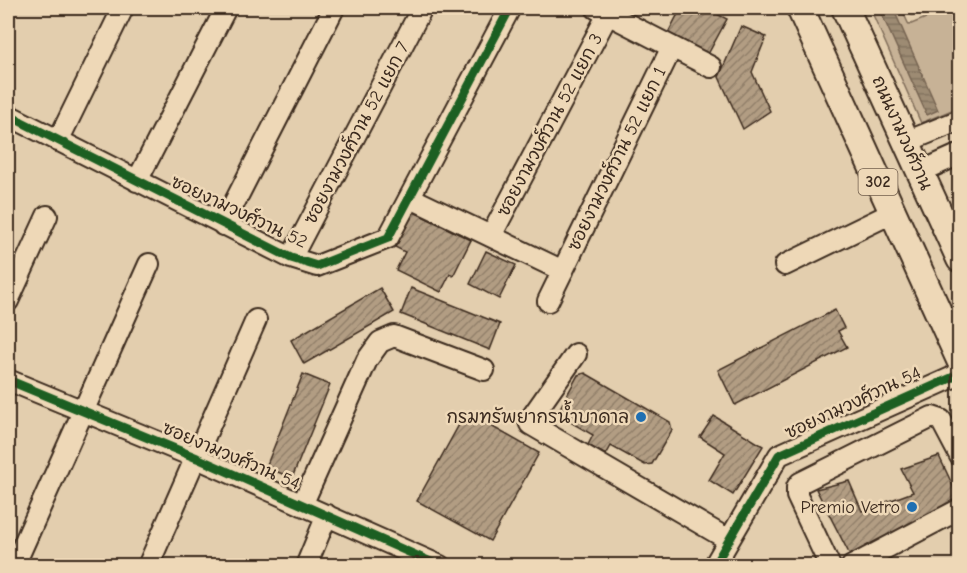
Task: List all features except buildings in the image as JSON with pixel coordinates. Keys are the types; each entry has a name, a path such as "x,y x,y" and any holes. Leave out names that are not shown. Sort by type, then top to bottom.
{"main road":[{"name":"302","path":"800,8 959,364"},
{"name":"ถนนงามวงศ์วาน","path":"845,8 960,259"}],"street":[{"path":"58,141 123,8"},
{"path":"137,181 226,8"},
{"path":"223,225 334,8"},
{"name":"ซอยงามวงศ์วาน 52 แยก 7","path":"291,258 422,8"},
{"name":"ซอยงามวงศ์วาน 52","path":"8,115 223,225 291,258 317,266 388,238 510,8"},
{"path":"602,11 711,67"},
{"name":"ซอยงามวงศ์วาน 52 แยก 3","path":"491,236 602,11"},
{"name":"ซอยงามวงศ์วาน 52 แยก 1","path":"548,301 672,47"},
{"path":"906,142 960,120"},
{"path":"920,172 960,154"},
{"name":"ซอยงามวงศ์วาน 52 แยก 1","path":"411,198 563,271"},
{"path":"786,265 892,213"},
{"path":"8,301 47,216"},
{"path":"14,566 149,264"},
{"path":"148,566 256,320"},
{"path":"302,505 367,360 380,342 394,336 484,370"},
{"path":"576,354 529,421 530,424 729,540"},
{"name":"ซอยงามวงศ์วาน 54","path":"714,566 780,455 959,364"},
{"name":"ซอยงามวงศ์วาน 54","path":"8,380 197,458 440,566"},
{"path":"830,566 798,496 800,483 936,416 941,420 960,456"},
{"path":"852,566 960,509"},
{"path":"306,566 327,515"}],"shaded area":[{"path":"870,8 901,8 909,25 950,8 959,8 959,107 921,123"},
{"path":"879,8 893,8 938,110 927,115"}],"cycle path":[{"path":"8,115 291,258 317,266 388,238 510,8"},
{"path":"714,566 779,455 960,374"},
{"path":"8,380 197,458 440,566"}],"place":[{"name":"กรมทรัพยากรน้ำบาดาล","path":"641,417"},
{"name":"Premio Vetro","path":"912,507"}]}
